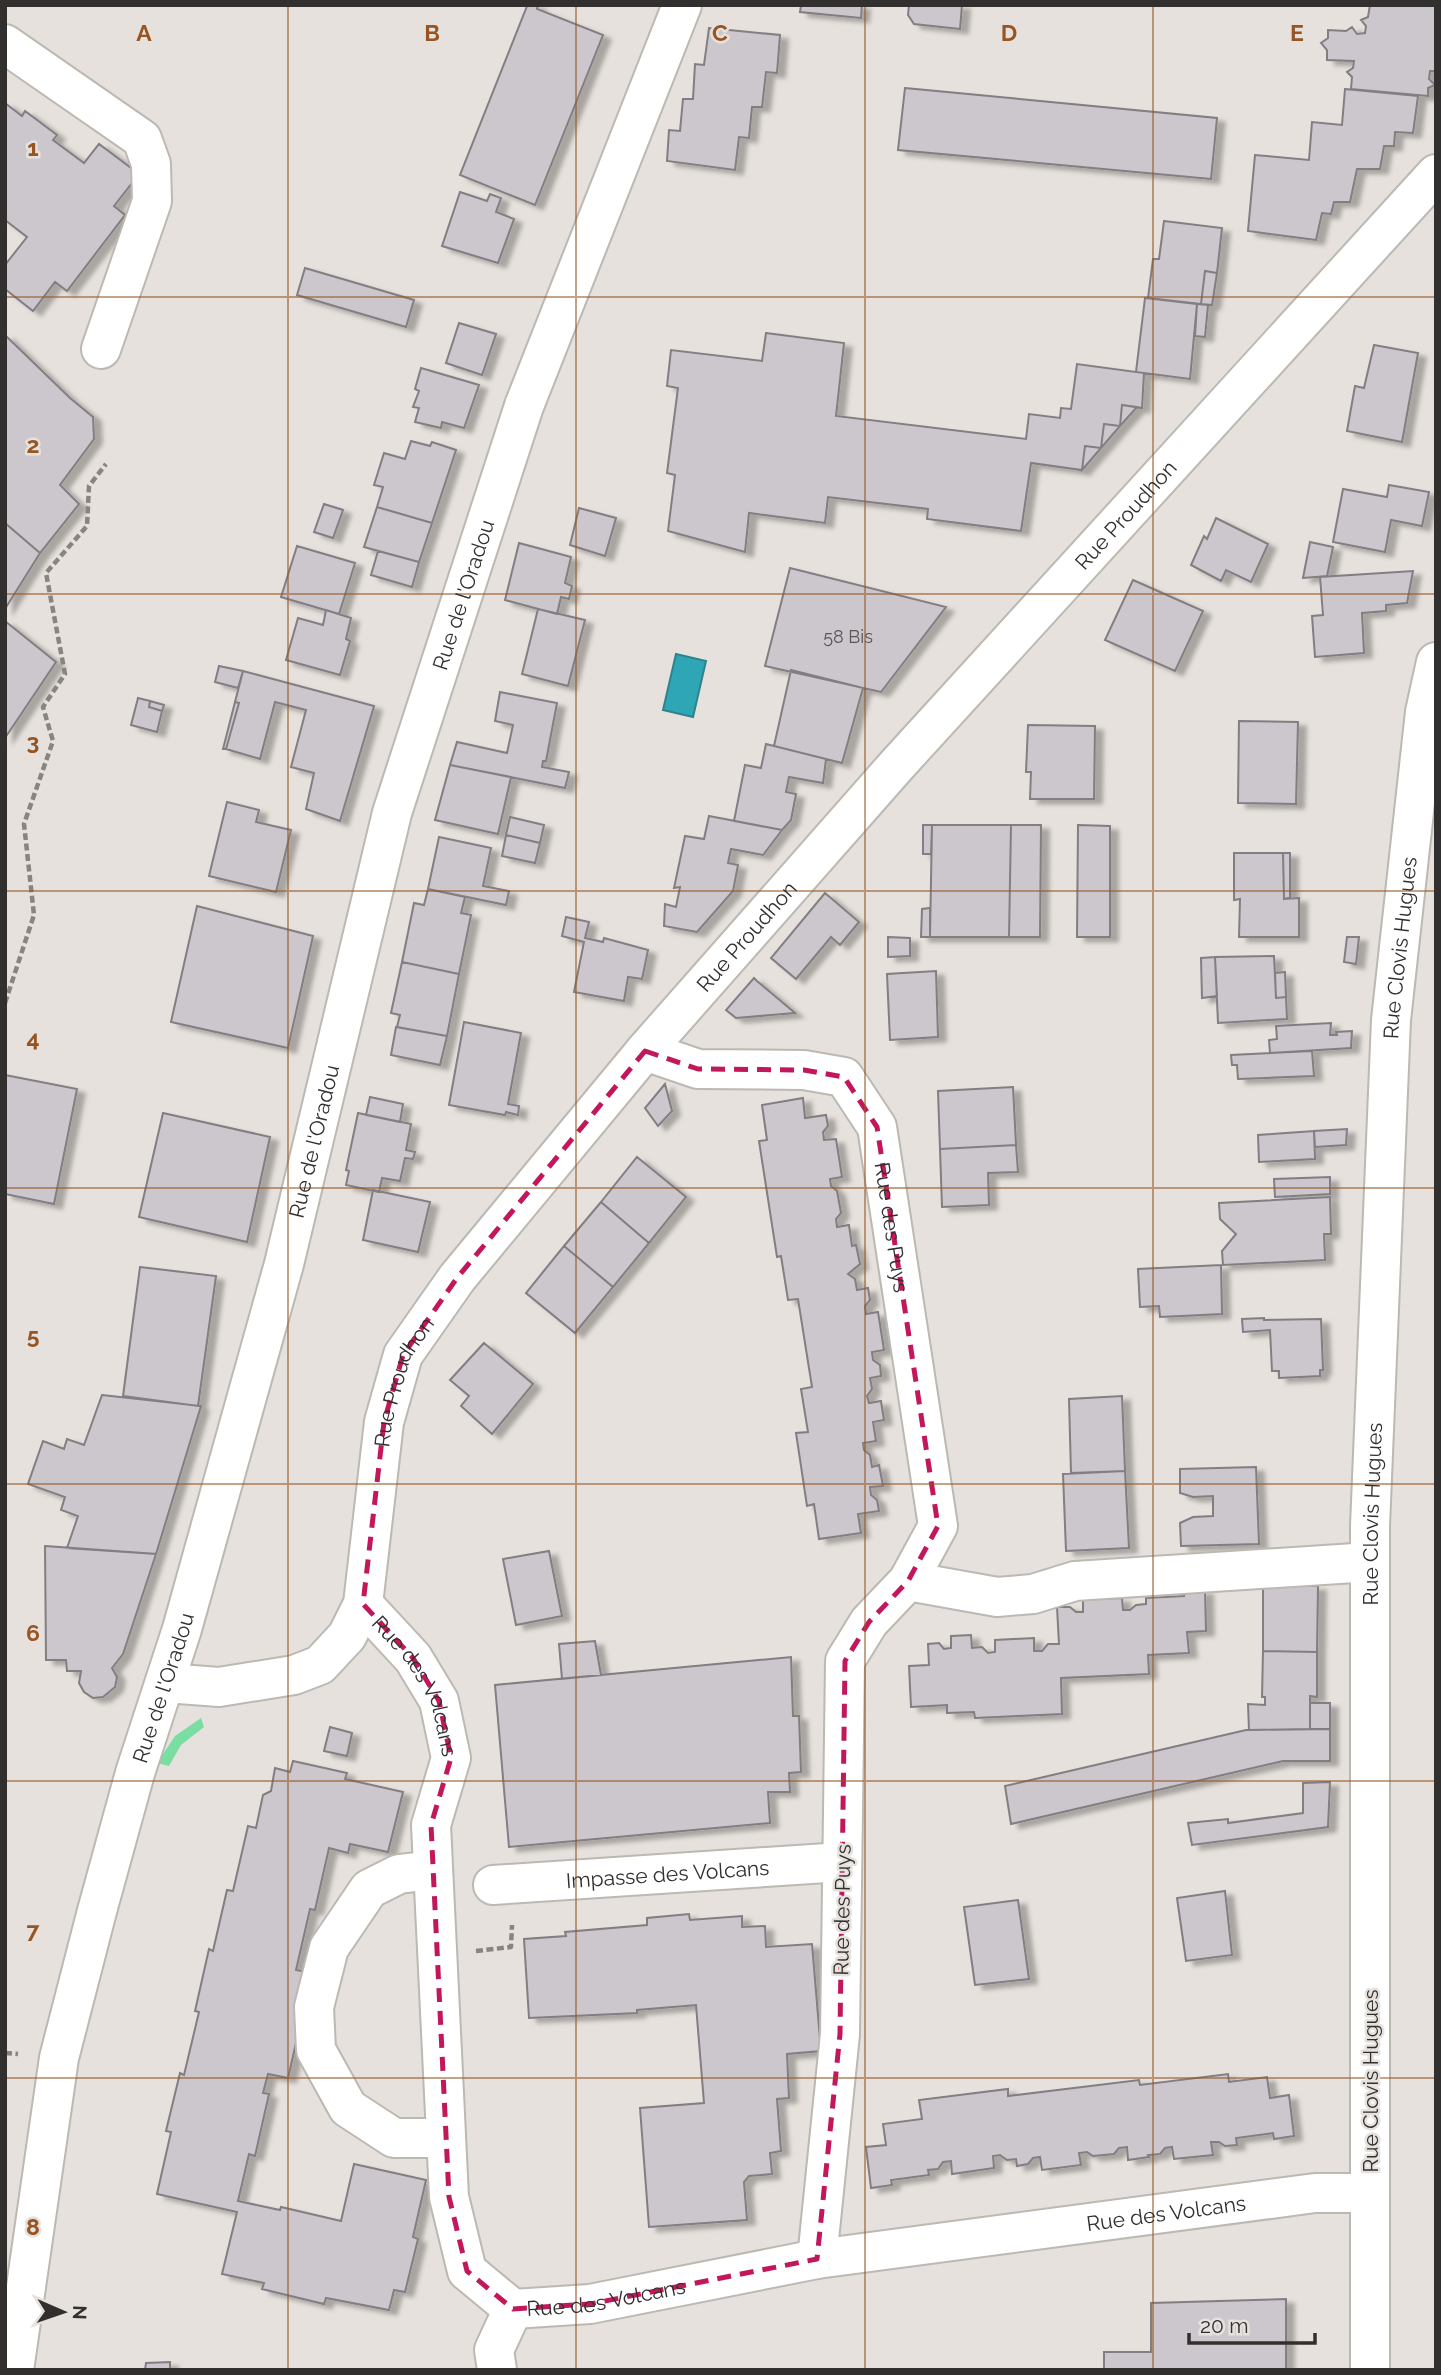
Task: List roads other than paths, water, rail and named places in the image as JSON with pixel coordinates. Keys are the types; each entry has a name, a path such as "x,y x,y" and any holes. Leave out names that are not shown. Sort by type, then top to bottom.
{"street":[{"name":"Rue de l'Oradou","path":"14,2370 14,2299 59,2058 135,1773 166,1683 284,1264 392,813 524,406 682,5"},
{"path":"5,44 142,139 151,164 152,201 101,349"},
{"name":"Rue Proudhon","path":"166,1683 219,1687 294,1675 320,1665 347,1636 363,1604 384,1422 403,1355 457,1278 645,1051 896,766 1436,174"},
{"name":"Rue Clovis Hugues","path":"1370,2370 1370,1562 1391,1020 1425,712 1436,662"},
{"name":"Rue des Puys","path":"645,1051 698,1069 804,1070 844,1077 877,1127 938,1526 908,1581 869,1622 845,1661 840,2034 817,2259"},
{"path":"908,1581 997,1597 1033,1594 1074,1581 1370,1562"},
{"name":"Rue des Volcans","path":"363,1604 413,1658 439,1701 451,1758 431,1825 449,2197 467,2271 513,2309 590,2304 817,2259 1315,2193 1370,2193"},
{"name":"Impasse des Volcans","path":"493,1885 842,1862"},
{"path":"433,1870 400,1874 369,1889 329,1948 314,2007 316,2050 348,2108 394,2138 446,2138"},
{"path":"496,2370 494,2350 513,2309"}],"water":[{"path":"676,654 706,661 693,717 663,710"}]}
